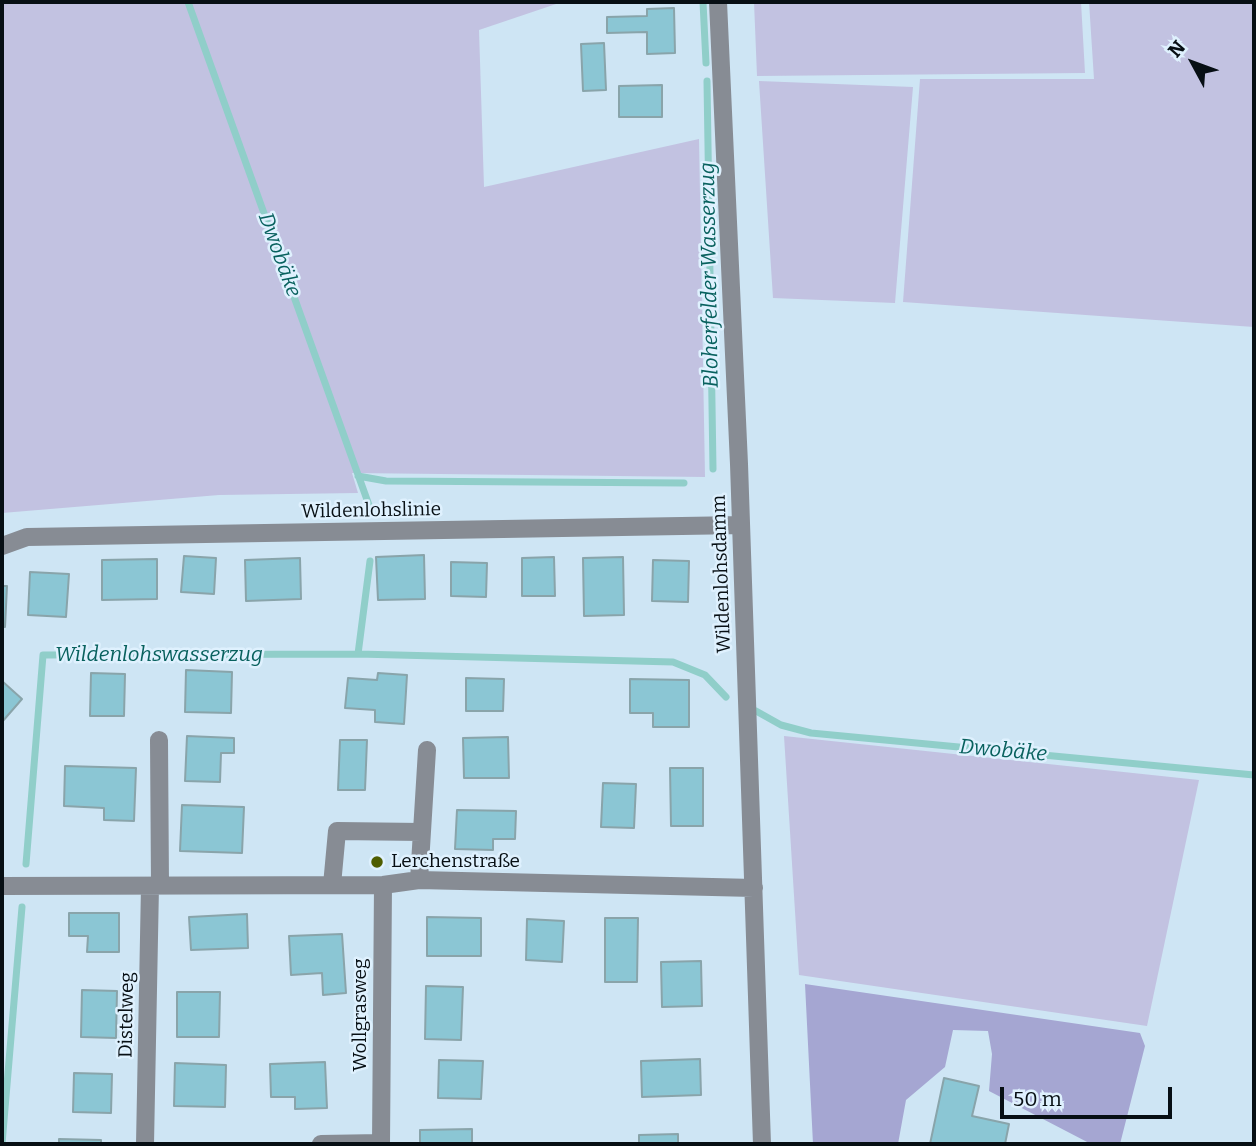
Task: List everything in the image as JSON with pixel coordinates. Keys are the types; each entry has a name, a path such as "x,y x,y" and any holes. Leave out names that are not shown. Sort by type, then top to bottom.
{"street":[{"name":"Wildenlohsdamm","path":"718,2 741,525 762,1144"},
{"name":"Wildenlohslinie","path":"2,546 27,537 741,525"},
{"path":"155,886 159,740"},
{"path":"419,880 427,750"},
{"path":"332,885 337,831 422,832"},
{"path":"2,886 383,886 419,880 754,888"},
{"name":"Distelweg","path":"145,1144 155,886"},
{"name":"Wollgrasweg","path":"381,1143 383,886"},
{"path":"321,1144 381,1143"}],"shaded area":[{"path":"2,2 562,2 479,30 484,187 699,139 705,477 352,473 358,493 219,495 2,513"},
{"path":"754,2 1081,2 1085,73 757,76"},
{"path":"1089,2 1254,2 1254,327 903,302 920,79 1094,79"},
{"path":"759,81 913,87 895,303 773,298"},
{"path":"784,736 1199,780 1147,1026 799,975"},
{"path":"805,984 1140,1033 1145,1046 1120,1144 1091,1144 989,1091 992,1054 988,1031 953,1030 945,1067 906,1100 898,1144 813,1144"}],"building":[{"path":"674,8 675,53 647,54 647,32 607,33 607,17 647,16 647,9"},
{"path":"604,43 606,90 583,91 581,44"},
{"path":"662,85 662,117 619,117 619,86"},
{"path":"424,555 425,599 378,600 376,557"},
{"path":"184,556 216,558 214,594 181,592"},
{"path":"554,557 555,596 522,596 522,558"},
{"path":"623,557 624,615 584,616 583,558"},
{"path":"300,558 301,599 246,601 245,560"},
{"path":"157,559 157,599 102,600 102,560"},
{"path":"653,560 689,561 688,602 652,601"},
{"path":"451,562 487,563 486,597 451,596"},
{"path":"30,572 69,574 66,617 28,615"},
{"path":"2,586 7,586 5,627 2,627"},
{"path":"186,670 232,672 231,713 185,712"},
{"path":"91,673 125,674 124,716 90,716"},
{"path":"378,673 407,675 404,724 375,722 375,710 345,708 348,678 377,680"},
{"path":"466,678 504,679 503,711 466,711"},
{"path":"630,679 689,680 689,727 653,727 653,713 630,713"},
{"path":"2,681 22,699 2,722"},
{"path":"187,736 234,738 234,753 221,753 220,782 185,781"},
{"path":"508,737 509,778 464,778 463,738"},
{"path":"340,740 367,740 365,790 338,790"},
{"path":"65,766 136,768 134,821 104,820 104,808 64,806"},
{"path":"670,768 703,768 703,826 671,826"},
{"path":"603,783 636,784 634,828 601,827"},
{"path":"182,805 244,807 242,853 180,851"},
{"path":"457,810 516,811 515,839 493,839 493,850 455,849"},
{"path":"69,913 119,913 119,952 87,952 88,936 69,936"},
{"path":"247,914 248,948 191,950 189,917"},
{"path":"427,917 481,918 481,956 427,956"},
{"path":"605,918 638,918 637,982 605,982"},
{"path":"527,919 564,921 562,962 526,960"},
{"path":"342,934 346,993 323,995 322,973 291,975 289,936"},
{"path":"701,961 702,1006 662,1007 661,962"},
{"path":"426,986 463,987 461,1040 425,1039"},
{"path":"82,990 117,991 116,1038 81,1037"},
{"path":"177,992 220,992 219,1037 177,1037"},
{"path":"700,1059 701,1095 642,1097 641,1061"},
{"path":"439,1060 483,1061 481,1099 438,1098"},
{"path":"325,1062 327,1108 295,1109 295,1097 271,1097 270,1064"},
{"path":"175,1063 226,1065 225,1107 174,1106"},
{"path":"74,1073 112,1074 111,1113 73,1112"},
{"path":"944,1078 979,1086 972,1116 1009,1124 1005,1144 930,1144"},
{"path":"472,1129 472,1144 420,1144 420,1130"},
{"path":"678,1134 678,1144 639,1144 639,1135"},
{"path":"59,1139 101,1140 101,1144 59,1144"}],"waterway":[{"name":"Dwobäke","path":"188,2 370,508"},
{"name":"Bloherfelder Wasserzug","path":"703,2 706,63"},
{"name":"Bloherfelder Wasserzug","path":"707,81 713,469"},
{"path":"358,476 386,481 684,483"},
{"name":"Dwobäke","path":"370,561 358,654 673,662 705,675 726,697"},
{"name":"Wildenlohswasserzug","path":"26,864 43,655 358,654"},
{"name":"Dwobäke","path":"756,711 781,725 811,733 1254,775"},
{"name":"Wildenlohswasserzug","path":"2,1144 22,907"}],"place":[{"name":"Lerchenstraße","path":"377,862"}]}
